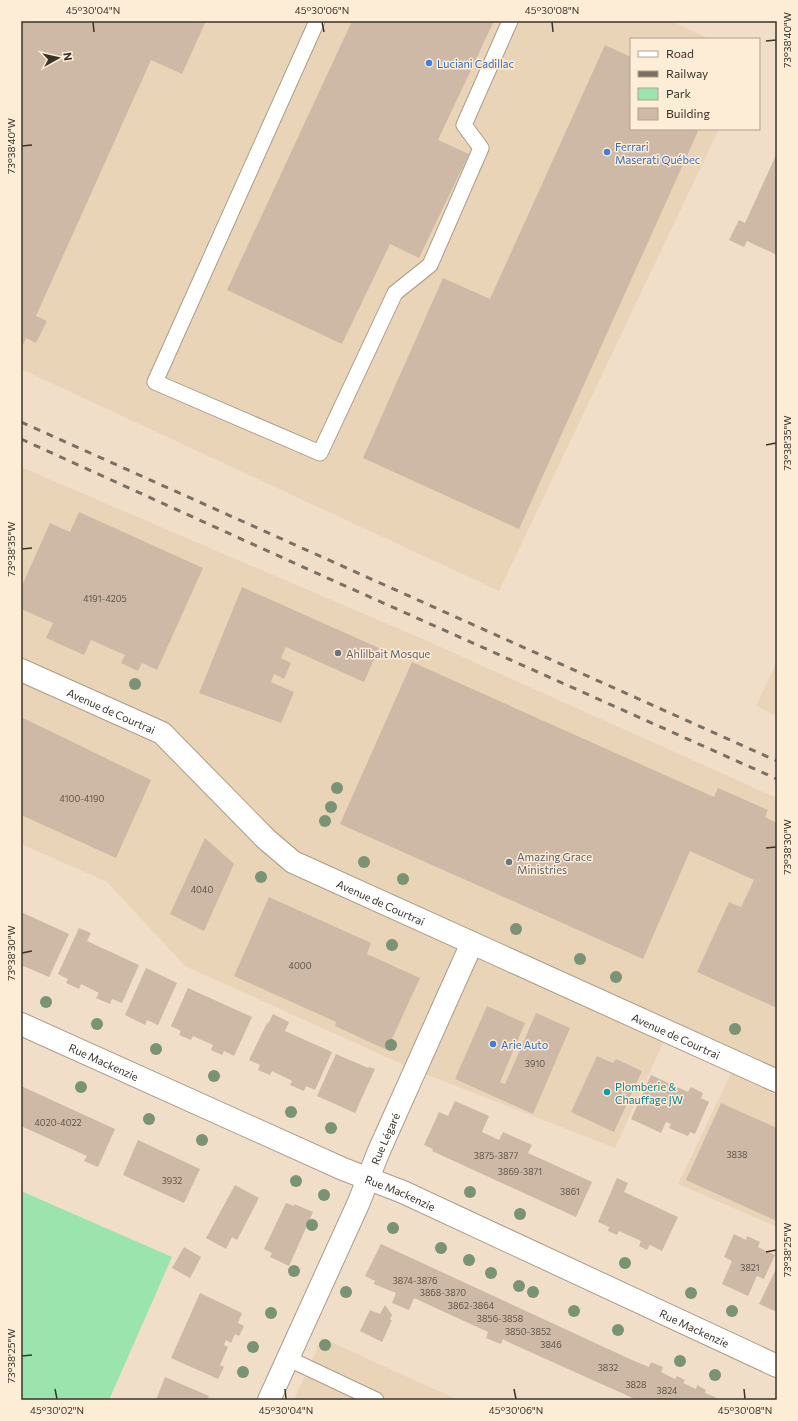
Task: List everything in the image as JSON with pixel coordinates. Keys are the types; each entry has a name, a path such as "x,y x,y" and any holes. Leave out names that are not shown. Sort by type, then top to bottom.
{"street":[{"name":"Avenue de Courtrai","path":"21,670 162,733 266,838 293,862 777,1081"},
{"name":"Rue Légaré","path":"268,1400 359,1202 378,1153 472,944"},
{"name":"Rue Mackenzie","path":"21,1024 368,1179 403,1192 777,1366"}],"lane":[{"path":"317,21 154,382 320,453 395,294 430,265 481,148 464,125 510,21"},
{"path":"287,1358 376,1400"}],"shaded area":[{"path":"21,21 671,21 708,38 630,38 630,130 719,130 499,591 21,369"},
{"path":"21,467 425,640 777,798 777,1227 678,1184 736,1063 668,1032 615,1148 415,1070 185,966 107,882 21,844"},
{"path":"777,661 777,716 756,706"},
{"path":"322,1338 458,1400 294,1400"}],"green space":[{"path":"21,1191 172,1257 109,1400 21,1400"}],"building":[{"path":"21,21 200,21 205,23 182,74 151,60 36,316 47,321 36,343 26,338 21,349"},
{"path":"352,21 494,21 438,140 469,154 419,258 390,244 342,344 227,290"},
{"path":"605,45 630,57 630,130 699,130 519,529 363,458 443,278 490,299"},
{"path":"777,153 777,255 747,241 744,247 729,240 739,220 745,223"},
{"path":"79,512 203,568 157,670 142,663 138,671 121,663 125,655 91,640 84,655 46,638 53,623 21,609 21,588 50,523 70,532"},
{"name":"Ahlilbait Mosque","path":"242,587 379,648 364,682 286,647 281,658 291,663 284,679 274,674 271,682 294,692 281,723 199,693"},
{"path":"412,662 714,797 718,788 768,810 765,817 777,823 777,1008 697,972 729,902 741,907 754,880 690,851 643,959 340,824"},
{"path":"21,717 151,780 116,858 21,815"},
{"path":"205,838 234,864 204,931 170,914"},
{"path":"269,897 371,943 367,954 420,978 387,1050 335,1026 336,1022 234,976"},
{"path":"21,912 69,934 49,977 21,965"},
{"path":"79,928 91,933 87,941 139,965 122,1003 112,999 110,1004 96,998 99,993 81,984 79,989 66,983 68,979 58,974"},
{"path":"146,968 177,983 158,1025 147,1020 145,1025 125,1015"},
{"path":"188,988 252,1017 234,1056 224,1051 222,1055 211,1050 213,1045 193,1036 191,1040 179,1035 181,1031 171,1026"},
{"path":"487,1006 525,1023 500,1082 505,1084 536,1013 570,1028 533,1114 455,1079"},
{"path":"273,1014 289,1022 285,1031 332,1052 315,1090 306,1086 304,1091 290,1085 292,1081 272,1071 270,1075 258,1070 260,1065 249,1060"},
{"path":"336,1054 368,1068 375,1069 355,1113 317,1096"},
{"name":"Plomberie & Chauffage JW","path":"597,1056 613,1063 616,1059 642,1071 614,1132 571,1112"},
{"path":"651,1075 688,1092 691,1087 703,1093 701,1098 709,1102 695,1134 690,1132 688,1136 669,1128 671,1124 666,1122 661,1133 631,1119"},
{"path":"21,1086 115,1129 98,1167 84,1161 87,1156 21,1126"},
{"path":"455,1101 489,1116 482,1132 499,1140 503,1132 532,1145 528,1153 592,1182 576,1217 432,1151 433,1149 424,1145 439,1112 448,1116"},
{"path":"721,1103 777,1128 777,1221 686,1180"},
{"path":"138,1140 200,1169 184,1203 123,1175"},
{"path":"617,1178 628,1183 624,1192 678,1217 662,1251 650,1245 647,1250 639,1246 641,1241 619,1231 617,1235 608,1231 609,1227 598,1222"},
{"path":"235,1185 259,1198 237,1240 232,1237 226,1249 206,1238"},
{"path":"286,1203 294,1206 294,1204 313,1212 289,1266 270,1257 272,1253 264,1249"},
{"path":"734,1234 746,1240 747,1236 760,1242 758,1247 775,1255 764,1279 757,1276 748,1296 722,1284 732,1261 724,1257"},
{"path":"381,1244 632,1360 649,1367 651,1362 663,1367 661,1372 675,1379 677,1376 685,1380 683,1383 696,1389 697,1385 706,1390 705,1393 717,1398 716,1400 653,1400 649,1398 649,1400 637,1400 503,1339 501,1344 486,1338 488,1332 414,1298 409,1310 392,1303 396,1293 374,1284 375,1281 365,1276"},
{"path":"184,1247 201,1257 190,1278 172,1268"},
{"path":"775,1271 777,1272 777,1312 759,1304"},
{"path":"200,1293 242,1313 238,1323 244,1326 239,1336 235,1334 231,1343 226,1340 224,1345 228,1347 220,1365 224,1367 218,1379 171,1358"},
{"path":"385,1305 392,1315 390,1320 392,1320 382,1342 360,1331 370,1310 380,1314"},
{"path":"165,1377 209,1396 207,1400 156,1400"}],"railway":[{"path":"21,422 777,761"},
{"path":"21,439 777,779"}],"place":[{"name":"Luciani Cadillac","path":"429,63"},
{"name":"Ferrari Maserati Québec","path":"607,152"},
{"name":"Ahlilbait Mosque","path":"338,653"},
{"name":"Amazing Grace Ministries","path":"509,862"},
{"name":"Arie Auto","path":"493,1044"},
{"name":"Plomberie & Chauffage JW","path":"607,1092"}]}
